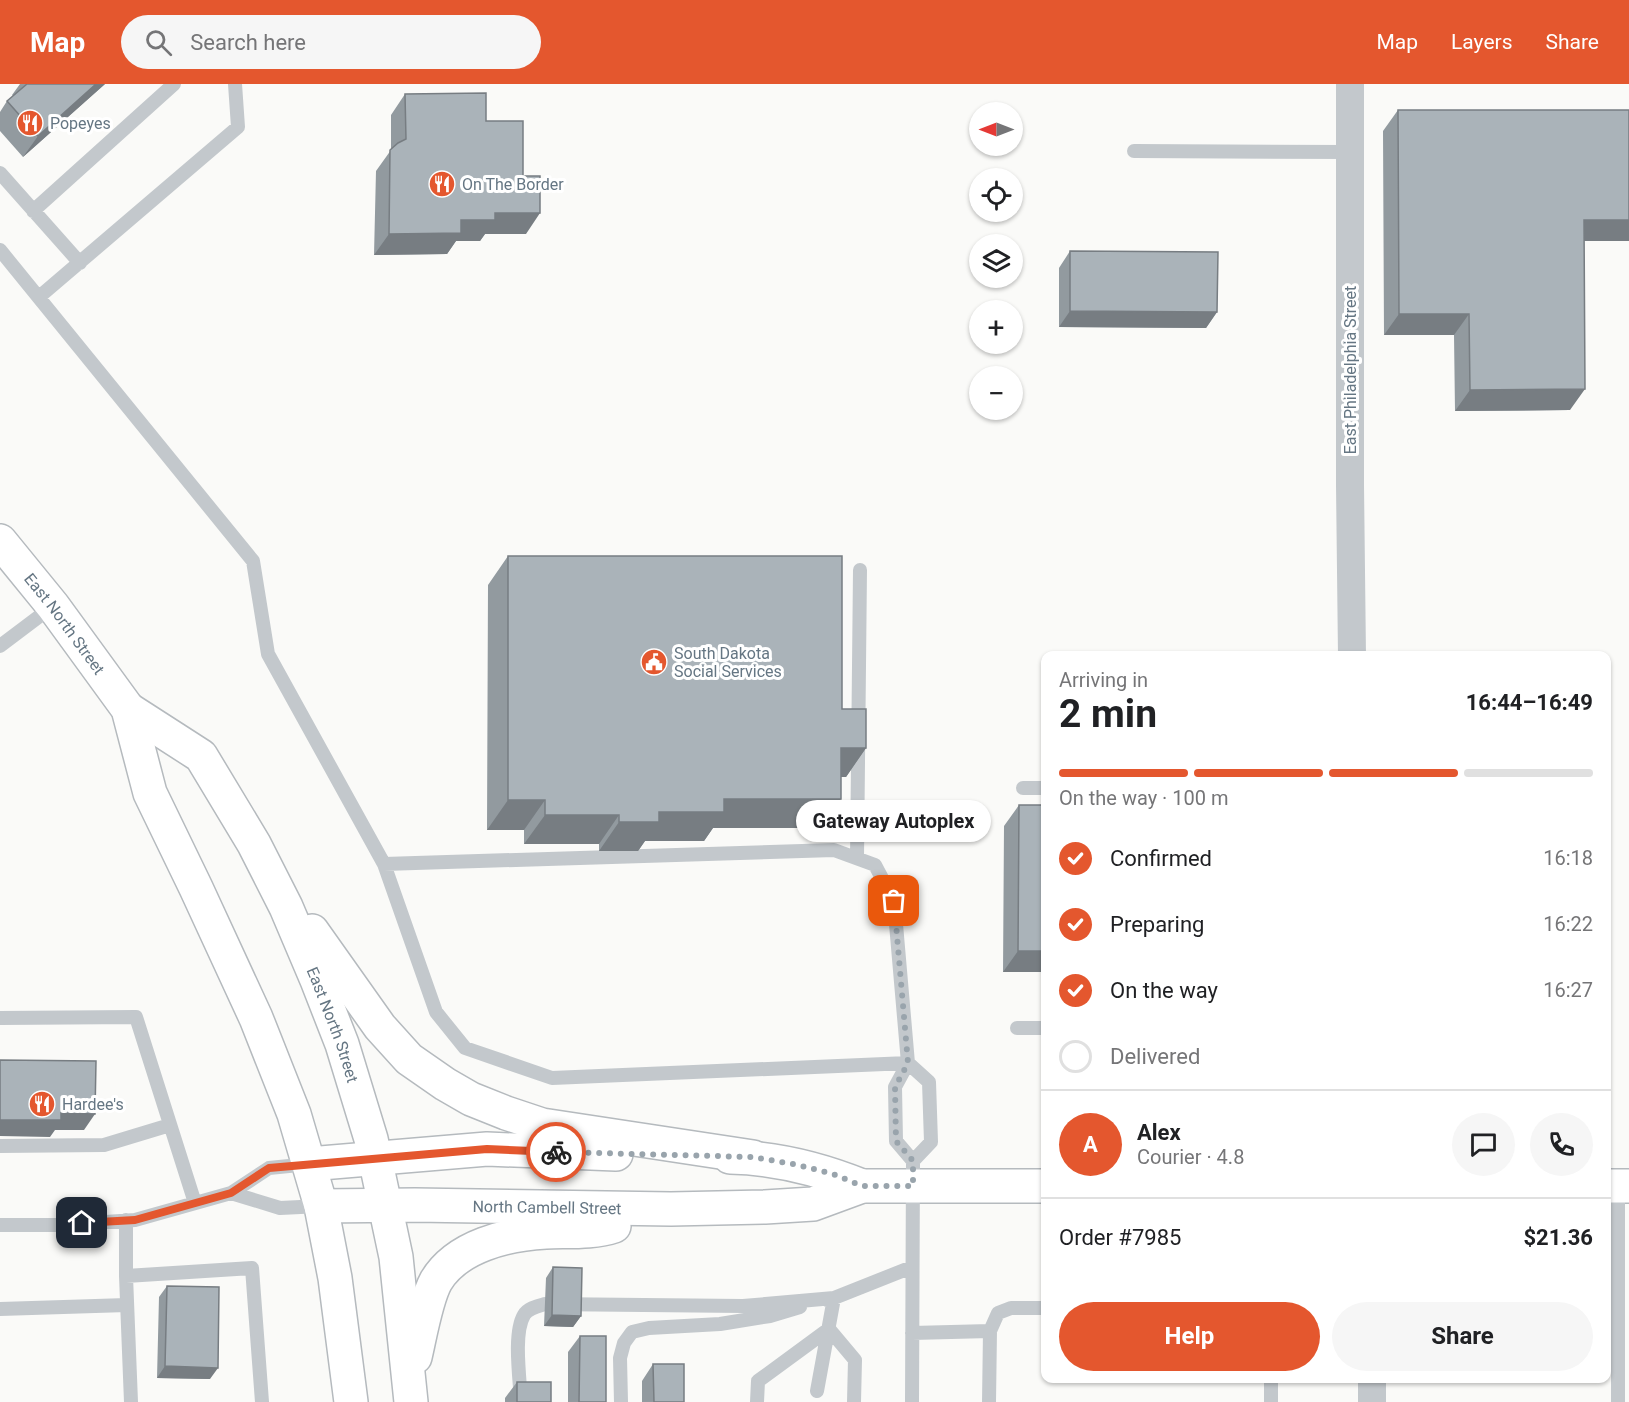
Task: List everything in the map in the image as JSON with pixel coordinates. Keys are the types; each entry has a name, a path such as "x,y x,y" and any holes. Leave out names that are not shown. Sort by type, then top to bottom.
{"main road":[{"name":"East North Street","path":"0,541 53,606 128,709 201,756 254,843 286,908 322,991 356,1086 375,1158 396,1257 410,1394"},
{"name":"East North Street","path":"128,709 150,793 256,1018 294,1114 321,1206 335,1278 351,1402"},
{"path":"254,843 345,980 380,1027 409,1059 445,1084 471,1099 542,1125 753,1157"},
{"name":"North Cambell Street","path":"309,1164 487,1149 753,1157 781,1161 833,1174 862,1186"},
{"name":"North Cambell Street","path":"321,1206 671,1209 765,1207 813,1204 862,1186 913,1173 1041,1186"},
{"path":"410,1394 420,1334 435,1284 444,1269 457,1258 492,1243 531,1233 609,1228 671,1209"}],"street":[{"name":"East Philadelphia Street","path":"1350,84 1352,651"},
{"path":"1372,1383 1372,1402"}],"lane":[{"path":"33,211 174,84"},
{"path":"39,297 238,127 235,84"},
{"path":"1134,151 1350,152"},
{"path":"0,173 80,262"},
{"path":"0,250 253,561 268,654 384,864 436,1012 465,1048 552,1078 908,1063 929,1082 931,1142 913,1173"},
{"path":"856,858 860,570"},
{"path":"0,646 53,606"},
{"path":"1023,788 1041,788"},
{"path":"384,864 834,850 875,865 894,901 908,1063 895,1087 896,1141 913,1173 912,1402"},
{"path":"0,1018 136,1017 195,1203"},
{"path":"1017,1028 1041,1029"},
{"path":"0,1146 104,1145 170,1125"},
{"name":"North Cambell Street","path":"0,1225 61,1225 135,1220 231,1193 269,1168 309,1164"},
{"path":"1617,1402 1618,1186"},
{"name":"North Cambell Street","path":"231,1193 280,1208 321,1206"},
{"path":"126,1220 131,1402"},
{"path":"621,1402 620,1358 624,1343 632,1332 649,1328 720,1324 770,1316 834,1298 912,1267"},
{"path":"126,1276 252,1268 262,1402"},
{"path":"817,1392 834,1298"},
{"path":"521,1402 520,1328 525,1313 534,1307 545,1304 743,1306 834,1298"},
{"path":"0,1309 127,1305"},
{"path":"989,1402 990,1331 998,1313 1011,1308 1041,1308"},
{"path":"757,1402 758,1381 829,1329"},
{"path":"829,1329 855,1360 854,1402"},
{"path":"912,1333 990,1331"},
{"path":"1270,1402 1271,1383"}],"building":[{"name":"Popeyes","path":"27,84 96,84 38,136 7,101"},
{"name":"On The Border","path":"486,93 486,121 523,121 523,176 540,176 540,213 495,213 495,220 461,220 461,233 389,234 390,150 406,139 405,94"},
{"path":"1398,110 1629,110 1629,220 1584,220 1585,389 1470,390 1469,314 1399,314"},
{"path":"1070,251 1218,252 1217,312 1070,311"},
{"name":"South Dakota Social Services","path":"508,556 842,556 842,709 866,709 866,748 841,748 841,799 724,799 724,812 659,812 659,822 619,822 619,815 545,815 545,800 508,800"},
{"path":"1019,805 1041,805 1041,951 1018,951"},
{"name":"Hardee's","path":"0,1060 96,1061 95,1114 61,1113 61,1120 0,1120"},
{"path":"553,1267 582,1268 581,1316 552,1315"},
{"path":"167,1286 219,1287 218,1368 165,1366"},
{"path":"580,1336 606,1336 606,1402 579,1402"},
{"path":"653,1364 684,1364 684,1402 654,1402"},
{"path":"517,1382 551,1382 551,1402 517,1402"}],"way so far":[{"path":"556,1152 753,1157 781,1161 833,1174 862,1186 913,1186 913,1161 896,1141 895,1087 908,1063 894,901"}],"place":[{"name":"Popeyes","path":"30,123"},
{"name":"On The Border","path":"442,184"},
{"name":"South Dakota Social Services","path":"654,662"},
{"name":"Gateway Autoplex","path":"894,901"},
{"name":"Hardee's","path":"42,1104"}],"route":[{"path":"82,1223 135,1220 231,1193 269,1168 487,1149 556,1152"}]}
